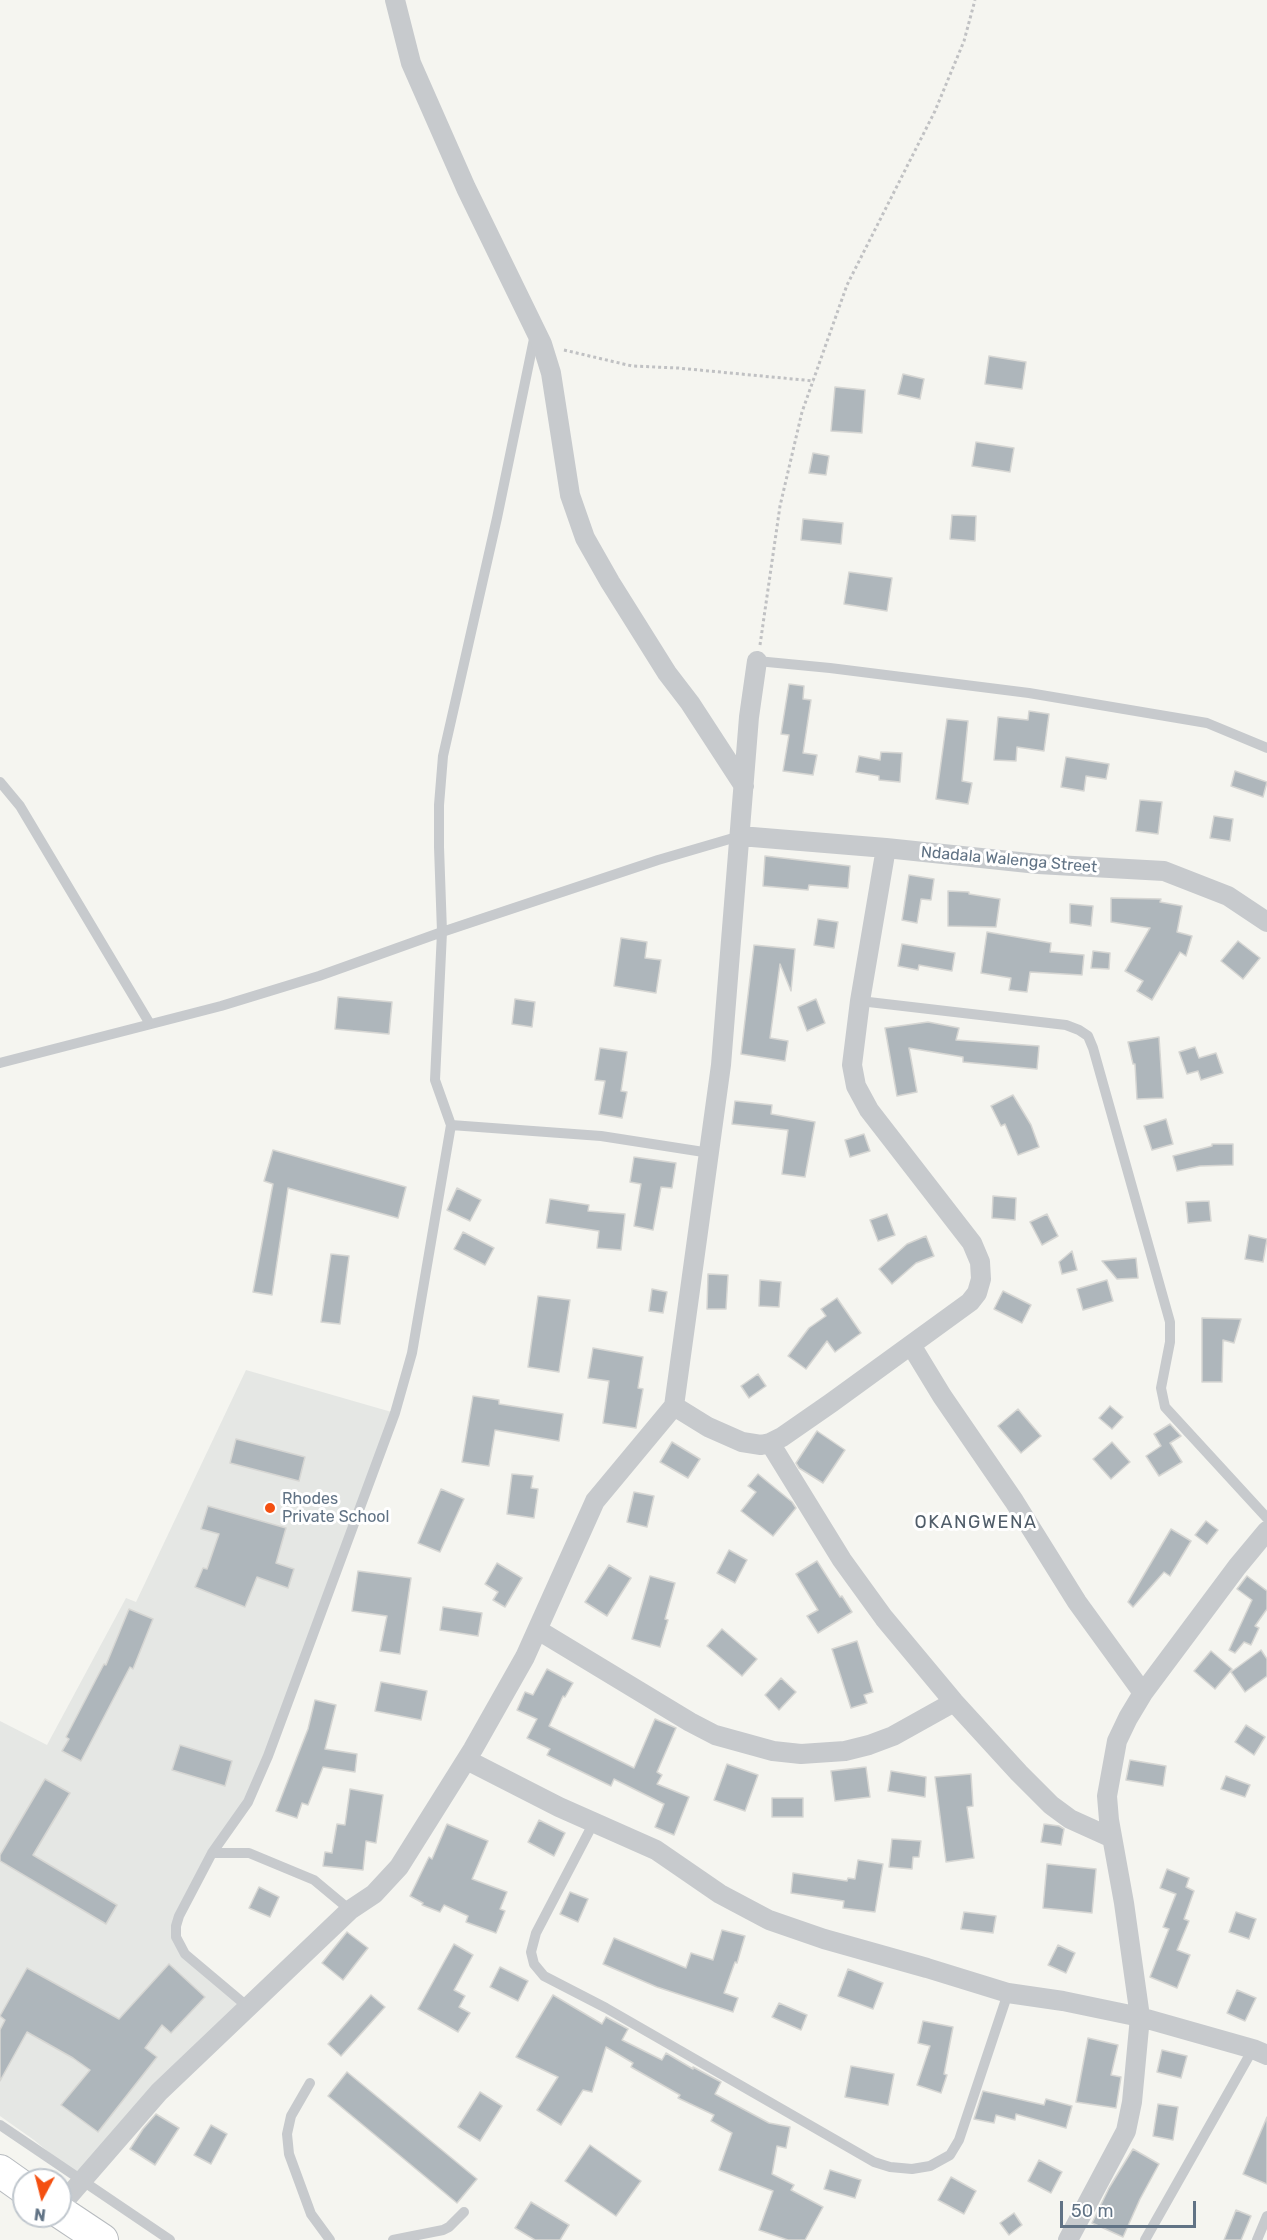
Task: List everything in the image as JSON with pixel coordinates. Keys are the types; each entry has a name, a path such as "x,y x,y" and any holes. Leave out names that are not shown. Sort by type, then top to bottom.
{"main road":[{"path":"72,2220 102,2240"}],"street":[{"path":"395,0 411,63 466,188 539,338 551,373 570,495 585,538 661,664 690,703 744,786"},
{"path":"72,2192 159,2092 350,1910 374,1894 399,1867 466,1760 538,1630 595,1501 674,1406 721,1065 749,717 757,661"},
{"name":"Ndadala Walenga Street","path":"740,836 1038,864 1164,871 1228,896 1267,922"},
{"path":"674,1406 708,1427 742,1442 761,1445 770,1443 831,1403 970,1302 977,1293 981,1278 980,1262 972,1243 861,1098 852,1065 860,1001 886,848"},
{"path":"911,1345 942,1396 1014,1501 1077,1602 1143,1693"},
{"path":"770,1443 849,1569 884,1618 954,1702 1051,1805 1070,1819 1112,1838"},
{"path":"1068,2240 1126,2132 1132,2102 1140,2017 1107,1796 1117,1741 1143,1693 1237,1567 1267,1531"},
{"path":"538,1630 715,1735 773,1751 801,1754 845,1751 861,1747 893,1736 954,1702"},
{"path":"466,1760 559,1807 656,1850 720,1894 769,1920 824,1939 1008,1993 1063,2001 1140,2017 1260,2052"}],"lane":[{"path":"248,2007 185,1954 176,1936 179,1916 212,1853 248,1802 268,1756 395,1413 412,1353 451,1125 435,1080 442,932 439,816 443,756 539,338"},
{"path":"757,661 841,669 1052,696 1207,723 1267,748"},
{"path":"0,782 20,806 150,1024"},
{"path":"0,1063 221,1006 318,976 658,860 740,836"},
{"path":"860,1001 1066,1025 1088,1036 1170,1322 1170,1342 1161,1388 1165,1407 1267,1518"},
{"path":"451,1125 601,1136 710,1153"},
{"path":"594,1822 536,1933 531,1952 534,1964 544,1976 606,2008 874,2162 890,2167 912,2169 930,2166 950,2155 959,2140 1008,1993"},
{"path":"212,1853 249,1853 314,1880 350,1910"},
{"path":"1144,2240 1260,2052"},
{"path":"310,2083 291,2116 287,2134 288,2154 311,2214 330,2240"},
{"path":"0,2125 170,2240"},
{"path":"393,2240 443,2230 464,2212"},
{"path":"1257,2240 1267,2216"}],"path":[{"path":"757,661 780,506 802,412 847,285 935,111 964,41 975,0"},
{"path":"539,338 632,366 814,381"}],"shaded area":[{"path":"246,1370 395,1413 268,1756 179,1916 179,1946 248,2007 82,2180 72,2172 72,2168 68,2168 0,2116 0,1721 47,1745 126,1598 136,1602"}],"building":[{"path":"989,356 1026,362 1022,389 985,384"},
{"path":"903,374 924,379 920,399 898,394"},
{"path":"835,387 865,390 862,433 831,431"},
{"path":"976,442 1014,448 1010,472 972,466"},
{"path":"813,453 829,456 826,475 809,473"},
{"path":"952,515 976,516 975,541 950,539"},
{"path":"803,519 843,523 841,544 801,540"},
{"path":"849,572 892,578 887,611 844,604"},
{"path":"789,684 804,686 803,699 811,700 803,753 817,755 813,775 783,771 789,735 781,734"},
{"path":"1029,711 1049,714 1044,751 1017,747 1016,761 994,760 998,717 1028,720"},
{"path":"947,719 968,721 962,781 972,783 968,804 936,799"},
{"path":"881,752 902,753 900,782 879,780 879,776 856,772 859,756 880,760"},
{"path":"1066,757 1109,764 1106,779 1086,776 1084,791 1061,787"},
{"path":"1235,771 1267,782 1263,797 1231,786"},
{"path":"1140,800 1162,802 1158,834 1136,831"},
{"path":"1214,816 1233,819 1230,841 1210,838"},
{"path":"765,856 850,866 848,888 809,885 808,890 763,886"},
{"path":"909,875 934,879 931,900 921,899 917,923 902,920"},
{"path":"948,891 969,892 969,894 1000,899 996,927 948,926"},
{"path":"1111,898 1161,899 1160,902 1182,906 1177,932 1192,936 1186,956 1180,952 1152,1000 1137,991 1143,981 1125,971 1150,928 1111,922"},
{"path":"1070,904 1093,906 1091,926 1070,923"},
{"path":"818,919 838,922 834,948 814,945"},
{"path":"987,932 1051,943 1050,952 1084,955 1082,975 1030,972 1027,992 1009,990 1011,978 981,973"},
{"path":"621,938 647,942 645,958 661,960 656,993 614,986"},
{"path":"1238,941 1260,958 1243,979 1221,961"},
{"path":"902,944 955,953 952,971 919,965 918,970 898,966"},
{"path":"754,945 795,949 791,991 780,964 770,1038 788,1041 785,1061 741,1054"},
{"path":"1093,951 1110,953 1109,969 1091,968"},
{"path":"338,997 392,1002 389,1034 335,1029"},
{"path":"515,999 535,1002 532,1027 512,1024"},
{"path":"816,999 825,1023 807,1031 798,1007"},
{"path":"928,1022 959,1028 956,1040 1039,1046 1037,1069 963,1062 963,1057 909,1048 917,1092 897,1096 885,1028"},
{"path":"1159,1037 1163,1098 1137,1099 1135,1064 1133,1064 1128,1042"},
{"path":"1195,1047 1199,1058 1216,1053 1223,1073 1201,1080 1198,1071 1187,1074 1179,1052"},
{"path":"600,1048 627,1052 621,1091 627,1092 622,1118 599,1114 605,1081 595,1080"},
{"path":"1013,1095 1031,1125 1039,1147 1018,1155 1005,1124 1001,1126 991,1106"},
{"path":"735,1101 772,1105 771,1114 815,1122 805,1177 782,1174 788,1130 732,1124"},
{"path":"1166,1119 1173,1144 1152,1150 1144,1126"},
{"path":"864,1134 870,1151 850,1157 845,1140"},
{"path":"1212,1144 1233,1144 1233,1165 1200,1166 1177,1171 1173,1156 1212,1146"},
{"path":"273,1150 406,1187 398,1218 288,1188 272,1295 253,1292 273,1184 264,1181"},
{"path":"634,1157 676,1163 672,1188 661,1187 653,1230 634,1226 641,1184 630,1182"},
{"path":"457,1188 481,1200 470,1221 447,1210"},
{"path":"993,1196 1016,1198 1015,1220 992,1218"},
{"path":"550,1199 589,1205 588,1211 625,1214 621,1250 597,1248 599,1231 546,1223"},
{"path":"1209,1201 1211,1221 1188,1223 1186,1202"},
{"path":"887,1214 895,1235 878,1241 870,1220"},
{"path":"1047,1214 1058,1236 1042,1245 1030,1222"},
{"path":"463,1232 494,1248 485,1265 454,1249"},
{"path":"1249,1235 1267,1239 1263,1262 1245,1259"},
{"path":"926,1236 934,1256 916,1263 892,1284 879,1269 907,1244"},
{"path":"1072,1251 1077,1270 1062,1274 1059,1262"},
{"path":"331,1254 349,1256 340,1324 321,1322"},
{"path":"1136,1258 1138,1278 1117,1279 1102,1261"},
{"path":"708,1274 728,1275 726,1309 707,1309"},
{"path":"760,1280 781,1282 779,1307 759,1306"},
{"path":"1107,1280 1113,1301 1083,1310 1077,1289"},
{"path":"652,1289 667,1292 663,1313 649,1311"},
{"path":"1003,1291 1031,1305 1022,1323 994,1309"},
{"path":"538,1296 570,1300 559,1372 528,1367"},
{"path":"837,1298 861,1333 835,1352 827,1341 806,1369 788,1356 809,1328 826,1316 821,1309"},
{"path":"1202,1318 1241,1319 1234,1343 1223,1340 1222,1382 1202,1382"},
{"path":"593,1348 643,1357 638,1388 643,1389 636,1428 603,1423 609,1381 588,1378"},
{"path":"758,1374 766,1386 749,1398 741,1386"},
{"path":"473,1396 499,1400 499,1404 563,1414 559,1441 495,1430 489,1466 462,1462"},
{"path":"1110,1406 1123,1417 1112,1429 1099,1418"},
{"path":"1018,1409 1041,1436 1021,1453 998,1426"},
{"path":"1170,1424 1181,1436 1170,1443 1182,1462 1159,1476 1146,1456 1161,1446 1154,1434"},
{"path":"817,1431 845,1450 823,1483 799,1468 796,1463"},
{"path":"236,1439 305,1457 299,1481 230,1463"},
{"path":"672,1442 700,1459 688,1478 660,1462"},
{"path":"1112,1442 1130,1462 1111,1479 1093,1459"},
{"path":"512,1474 533,1476 531,1488 538,1489 534,1518 507,1514"},
{"path":"758,1474 792,1502 796,1508 773,1536 741,1511 756,1492 748,1486"},
{"path":"441,1489 464,1499 440,1552 418,1543"},
{"path":"634,1492 654,1496 647,1527 627,1522"},
{"path":"208,1506 286,1528 276,1563 294,1569 288,1588 257,1577 245,1607 195,1587 203,1568 207,1569 219,1534 201,1529"},
{"path":"1206,1521 1218,1530 1207,1544 1195,1535"},
{"path":"1171,1529 1191,1541 1170,1576 1164,1572 1133,1607 1128,1602"},
{"path":"729,1550 747,1560 735,1583 717,1573"},
{"path":"817,1561 852,1612 818,1633 807,1616 818,1610 796,1574"},
{"path":"497,1563 522,1578 505,1607 493,1600 498,1592 485,1584"},
{"path":"609,1565 631,1578 607,1616 585,1602"},
{"path":"358,1571 411,1578 400,1654 380,1651 387,1616 352,1611"},
{"path":"650,1576 675,1583 660,1647 632,1639"},
{"path":"1247,1576 1267,1591 1267,1609 1255,1626 1259,1628 1251,1645 1244,1642 1235,1653 1229,1650 1252,1600 1237,1589"},
{"path":"443,1607 482,1613 478,1636 440,1630"},
{"path":"129,1609 153,1619 133,1669 130,1667 81,1761 62,1751 69,1739 66,1737 104,1664 106,1665"},
{"path":"722,1629 757,1659 742,1676 707,1646"},
{"path":"857,1641 873,1692 864,1695 867,1703 851,1708 832,1649"},
{"path":"1261,1650 1267,1659 1267,1676 1245,1692 1231,1672"},
{"path":"1211,1651 1232,1669 1215,1689 1194,1671"},
{"path":"547,1669 573,1683 565,1697 563,1696 549,1726 634,1768 655,1719 676,1728 657,1772 662,1775 657,1784 689,1797 674,1835 655,1827 664,1804 614,1779 611,1786 547,1755 550,1749 527,1738 537,1719 517,1710 525,1692 533,1695"},
{"path":"781,1678 796,1692 779,1710 765,1695"},
{"path":"381,1682 427,1691 421,1720 375,1711"},
{"path":"315,1700 336,1705 325,1749 357,1754 355,1772 323,1767 308,1805 302,1803 297,1818 276,1811 308,1729"},
{"path":"1246,1725 1265,1737 1254,1755 1235,1742"},
{"path":"180,1745 232,1761 225,1786 172,1770"},
{"path":"1130,1760 1166,1766 1163,1786 1126,1780"},
{"path":"727,1764 758,1775 745,1811 714,1800"},
{"path":"866,1767 870,1797 835,1801 831,1771"},
{"path":"891,1771 926,1777 925,1797 888,1791"},
{"path":"971,1774 973,1806 967,1807 974,1858 946,1862 935,1777"},
{"path":"1226,1776 1250,1785 1245,1797 1221,1789"},
{"path":"45,1779 70,1793 33,1855 117,1905 106,1924 0,1861 0,1855"},
{"path":"350,1789 383,1795 376,1843 366,1841 363,1870 323,1866 325,1852 332,1853 337,1824 345,1825"},
{"path":"772,1798 803,1798 803,1817 772,1817"},
{"path":"539,1820 565,1833 554,1856 528,1842"},
{"path":"447,1824 488,1841 472,1879 507,1892 500,1909 505,1911 496,1933 466,1922 468,1916 444,1905 440,1912 422,1905 423,1903 410,1896 429,1857 432,1859"},
{"path":"1044,1824 1064,1829 1061,1845 1041,1842"},
{"path":"892,1839 921,1841 919,1857 913,1857 912,1869 889,1867"},
{"path":"858,1860 883,1864 875,1912 843,1908 844,1901 791,1893 793,1873 847,1881 848,1878 855,1879"},
{"path":"1047,1864 1096,1869 1092,1913 1043,1908"},
{"path":"1167,1869 1189,1878 1186,1887 1194,1891 1184,1919 1189,1921 1177,1950 1190,1955 1177,1988 1150,1977 1169,1929 1163,1927 1176,1894 1160,1888"},
{"path":"259,1887 279,1897 270,1917 249,1908"},
{"path":"570,1892 588,1899 578,1922 560,1914"},
{"path":"964,1912 996,1916 993,1933 961,1929"},
{"path":"1236,1912 1256,1919 1249,1939 1229,1932"},
{"path":"722,1930 745,1936 737,1963 735,1962 724,1993 738,1998 733,2012 657,1987 603,1964 614,1938 686,1968 691,1953 713,1960"},
{"path":"347,1932 368,1948 343,1980 322,1963"},
{"path":"454,1944 473,1955 454,1990 465,1996 459,2007 470,2013 458,2032 418,2009"},
{"path":"1058,1945 1075,1953 1066,1973 1048,1965"},
{"path":"169,1964 205,1997 171,2033 162,2025 145,2048 157,2057 98,2132 61,2105 90,2070 27,2032 0,2081 0,2030 5,2020 0,2016 27,1968 119,2019"},
{"path":"500,1967 528,1981 518,2001 490,1987"},
{"path":"848,1969 883,1983 873,2009 838,1996"},
{"path":"1237,1990 1256,1998 1245,2021 1227,2013"},
{"path":"371,1995 385,2007 341,2056 328,2044"},
{"path":"553,1995 602,2024 606,2017 628,2029 622,2040 662,2060 666,2053 721,2082 715,2094 769,2123 790,2127 786,2148 777,2146 772,2174 794,2185 791,2190 823,2207 805,2240 788,2240 759,2230 773,2191 719,2170 732,2133 711,2121 714,2115 678,2098 680,2095 631,2067 633,2063 606,2047 592,2092 583,2090 561,2125 537,2110 558,2077 516,2057"},
{"path":"779,2003 807,2015 801,2030 772,2017"},
{"path":"923,2021 953,2027 944,2074 947,2075 941,2093 917,2085 930,2046 918,2043"},
{"path":"1088,2038 1118,2045 1111,2075 1121,2077 1116,2108 1076,2102"},
{"path":"1162,2050 1187,2056 1181,2078 1157,2072"},
{"path":"851,2066 894,2074 888,2105 845,2097"},
{"path":"347,2072 477,2179 457,2203 328,2096"},
{"path":"983,2091 1044,2105 1046,2099 1072,2106 1066,2128 1016,2114 1015,2120 996,2115 994,2123 974,2119"},
{"path":"480,2092 502,2106 480,2141 458,2127"},
{"path":"1158,2104 1178,2107 1173,2140 1153,2136"},
{"path":"156,2114 179,2128 155,2165 130,2149"},
{"path":"1267,2117 1267,2184 1243,2174"},
{"path":"211,2125 227,2134 211,2164 194,2155"},
{"path":"590,2145 641,2181 616,2216 565,2181"},
{"path":"1133,2149 1159,2164 1123,2237 1092,2223 1109,2188"},
{"path":"1039,2160 1062,2172 1051,2193 1028,2181"},
{"path":"830,2170 861,2180 855,2198 824,2189"},
{"path":"951,2177 976,2191 964,2214 938,2200"},
{"path":"531,2202 569,2225 560,2240 535,2240 515,2228"},
{"path":"1236,2210 1251,2216 1241,2240 1224,2240"},
{"path":"1014,2213 1022,2225 1009,2235 1000,2223"}],"place":[{"name":"Rhodes Private School","path":"270,1508"}],"district":[{"name":"OKANGWENA","path":"976,1523"}]}
